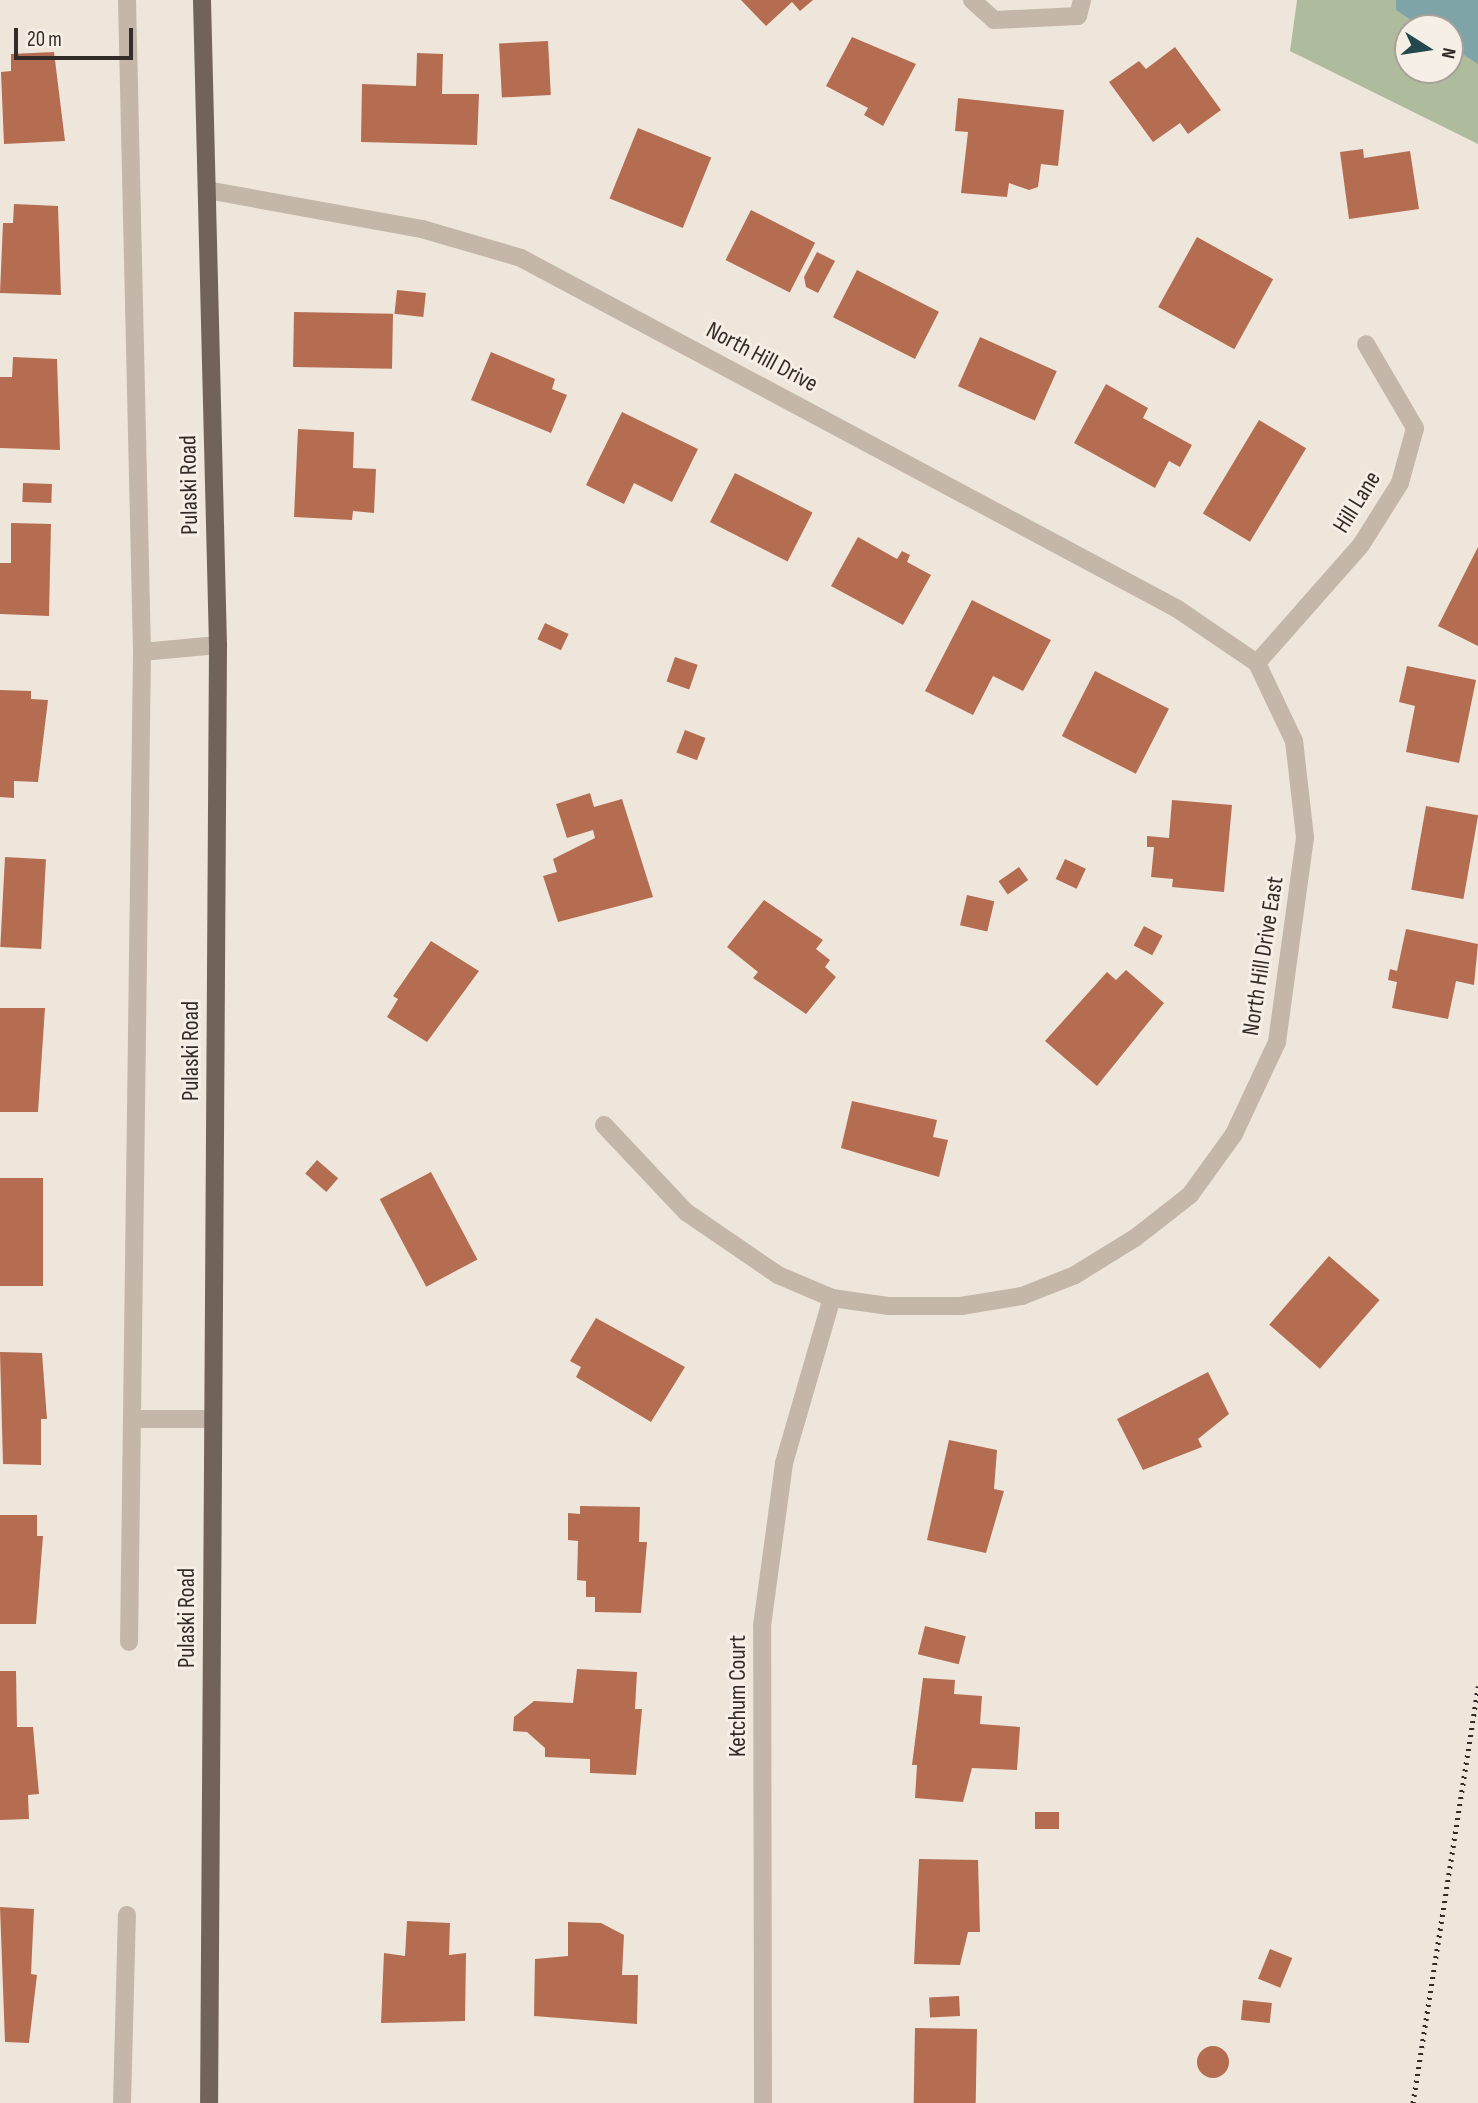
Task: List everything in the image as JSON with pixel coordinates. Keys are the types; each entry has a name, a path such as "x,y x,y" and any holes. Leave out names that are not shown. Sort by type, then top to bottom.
{"main road":[{"name":"Pulaski Road","path":"202,0 218,645 209,2103"}],"street":[{"path":"127,0 142,652 129,1642"},
{"path":"972,0 995,20 1078,16 1082,0"},
{"name":"North Hill Drive","path":"207,190 422,229 521,258 1176,608 1257,663"},
{"name":"Hill Lane","path":"1257,663 1361,545 1400,483 1415,428 1366,344"},
{"path":"142,652 218,645"},
{"name":"North Hill Drive East","path":"604,1125 686,1212 778,1275 832,1298 889,1306 961,1306 1022,1296 1075,1275 1190,1195 1234,1134 1277,1042 1305,837 1294,741 1257,663"},
{"name":"Ketchum Court","path":"763,2103 762,1626 784,1463 832,1298"},
{"path":"133,1419 213,1419"},
{"path":"122,2103 127,1915"}],"green space":[{"path":"1297,0 1478,0 1478,144 1290,51"}],"water":[{"path":"1396,0 1478,0 1478,64 1464,55 1464,14 1402,14 1396,10"}],"building":[{"path":"741,0 813,0 800,11 792,2 766,26"},
{"path":"852,37 916,64 883,126 864,115 868,108 826,86"},
{"path":"548,41 551,95 502,97 499,44"},
{"path":"1175,47 1221,110 1188,134 1180,123 1153,142 1109,82 1139,61 1146,69"},
{"path":"54,52 65,141 4,144 1,72 11,71 11,54"},
{"path":"417,53 443,54 442,94 479,94 477,145 361,142 362,84 416,86"},
{"path":"958,98 1064,110 1058,166 1041,164 1038,187 1029,190 1009,183 1007,197 961,193 968,132 955,131"},
{"path":"638,128 711,158 683,228 610,198"},
{"path":"1363,149 1364,158 1410,151 1419,209 1349,219 1340,152"},
{"path":"14,204 58,206 61,295 0,293 3,223 13,223"},
{"path":"751,210 815,243 790,293 726,260"},
{"path":"1197,237 1273,279 1234,349 1158,307"},
{"path":"817,252 835,261 818,293 806,287 804,277"},
{"path":"857,270 939,312 915,359 833,317"},
{"path":"397,290 426,293 423,317 394,314"},
{"path":"294,312 393,314 392,369 293,367"},
{"path":"980,337 1057,371 1035,420 958,386"},
{"path":"491,352 555,379 552,389 567,395 551,433 471,400"},
{"path":"13,357 57,359 60,450 0,448 0,377 12,377"},
{"path":"1106,384 1148,408 1143,418 1192,445 1180,467 1169,461 1155,488 1074,443"},
{"path":"622,412 698,449 672,502 634,483 624,504 586,485"},
{"path":"1259,420 1306,448 1250,542 1203,513"},
{"path":"298,429 354,432 353,468 376,469 374,513 353,511 352,520 294,517"},
{"path":"735,473 813,512 788,562 710,522"},
{"path":"23,483 52,484 51,503 22,502"},
{"path":"11,523 51,524 49,616 0,614 0,563 11,563"},
{"path":"858,537 897,559 902,551 910,555 907,562 931,575 903,625 831,586"},
{"path":"1478,547 1478,646 1438,626"},
{"path":"972,600 1051,640 1023,691 993,676 973,715 925,691"},
{"path":"545,623 569,634 561,650 537,639"},
{"path":"675,657 698,665 689,689 667,682"},
{"path":"1407,666 1476,680 1459,763 1406,752 1415,706 1399,702"},
{"path":"1095,671 1169,709 1136,774 1062,736"},
{"path":"0,690 31,691 31,699 48,700 38,782 14,781 14,798 0,797"},
{"path":"685,730 706,738 697,760 676,752"},
{"path":"590,793 594,807 622,799 653,897 558,922 543,876 557,872 553,859 595,838 593,830 567,838 556,804"},
{"path":"1172,800 1232,805 1224,892 1172,887 1173,879 1151,877 1154,847 1147,847 1147,836 1169,838"},
{"path":"1426,806 1478,815 1463,899 1411,890"},
{"path":"5,857 46,859 41,949 0,947"},
{"path":"1065,859 1086,869 1077,889 1056,879"},
{"path":"1019,867 1028,880 1008,894 999,881"},
{"path":"967,895 994,901 987,932 960,925"},
{"path":"764,900 823,940 816,949 830,960 825,967 836,977 806,1014 753,978 758,972 727,947"},
{"path":"1144,926 1163,936 1152,955 1134,945"},
{"path":"1406,929 1478,944 1474,985 1456,981 1448,1019 1392,1008 1397,982 1388,980 1390,969 1397,971"},
{"path":"431,941 479,971 427,1042 387,1017 398,999 393,996"},
{"path":"1126,970 1164,1003 1097,1086 1045,1041 1107,972 1116,980"},
{"path":"0,1008 45,1008 38,1112 0,1112"},
{"path":"852,1101 937,1120 933,1137 948,1140 939,1177 841,1148"},
{"path":"317,1160 338,1178 326,1192 305,1174"},
{"path":"431,1172 477,1259 426,1287 380,1199"},
{"path":"0,1178 43,1178 43,1286 0,1286"},
{"path":"1329,1256 1380,1300 1320,1369 1269,1325"},
{"path":"596,1318 685,1367 651,1422 576,1377 581,1367 570,1361"},
{"path":"0,1352 42,1353 47,1419 41,1419 41,1465 3,1464"},
{"path":"1208,1372 1229,1414 1198,1439 1202,1447 1143,1470 1117,1419"},
{"path":"949,1440 997,1450 994,1489 1004,1491 986,1553 927,1540"},
{"path":"580,1506 640,1507 639,1542 647,1542 641,1613 595,1612 595,1597 586,1597 586,1581 577,1580 578,1541 568,1540 568,1513 580,1514"},
{"path":"0,1515 37,1515 37,1536 43,1536 36,1624 0,1624"},
{"path":"925,1626 966,1636 959,1664 918,1654"},
{"path":"577,1669 637,1672 635,1709 642,1709 636,1775 590,1773 590,1759 545,1757 545,1748 527,1732 513,1731 514,1717 534,1701 573,1703"},
{"path":"0,1671 16,1671 17,1727 33,1727 39,1794 28,1795 29,1819 0,1820"},
{"path":"923,1678 955,1680 954,1694 982,1696 980,1724 1020,1727 1017,1770 972,1768 963,1802 915,1798 917,1765 912,1765"},
{"path":"1035,1812 1059,1812 1059,1829 1035,1829"},
{"path":"919,1859 978,1860 980,1932 968,1932 960,1965 914,1964"},
{"path":"0,1907 34,1909 31,1974 37,1975 29,2043 5,2042"},
{"path":"407,1921 450,1923 449,1955 466,1953 465,2021 381,2023 384,1953 405,1956"},
{"path":"568,1922 601,1923 624,1935 622,1975 638,1975 637,2024 534,2016 535,1959 568,1956"},
{"path":"1270,1949 1292,1958 1280,1988 1258,1979"},
{"path":"959,1996 960,2016 930,2018 929,1998"},
{"path":"1243,2000 1272,2003 1270,2023 1241,2020"},
{"path":"915,2028 977,2029 976,2103 914,2103"},
{"path":"1213,2046 1225,2050 1229,2062 1225,2074 1213,2078 1201,2074 1197,2062 1201,2050"}],"railway":[{"path":"1413,2103 1478,1686"}]}
